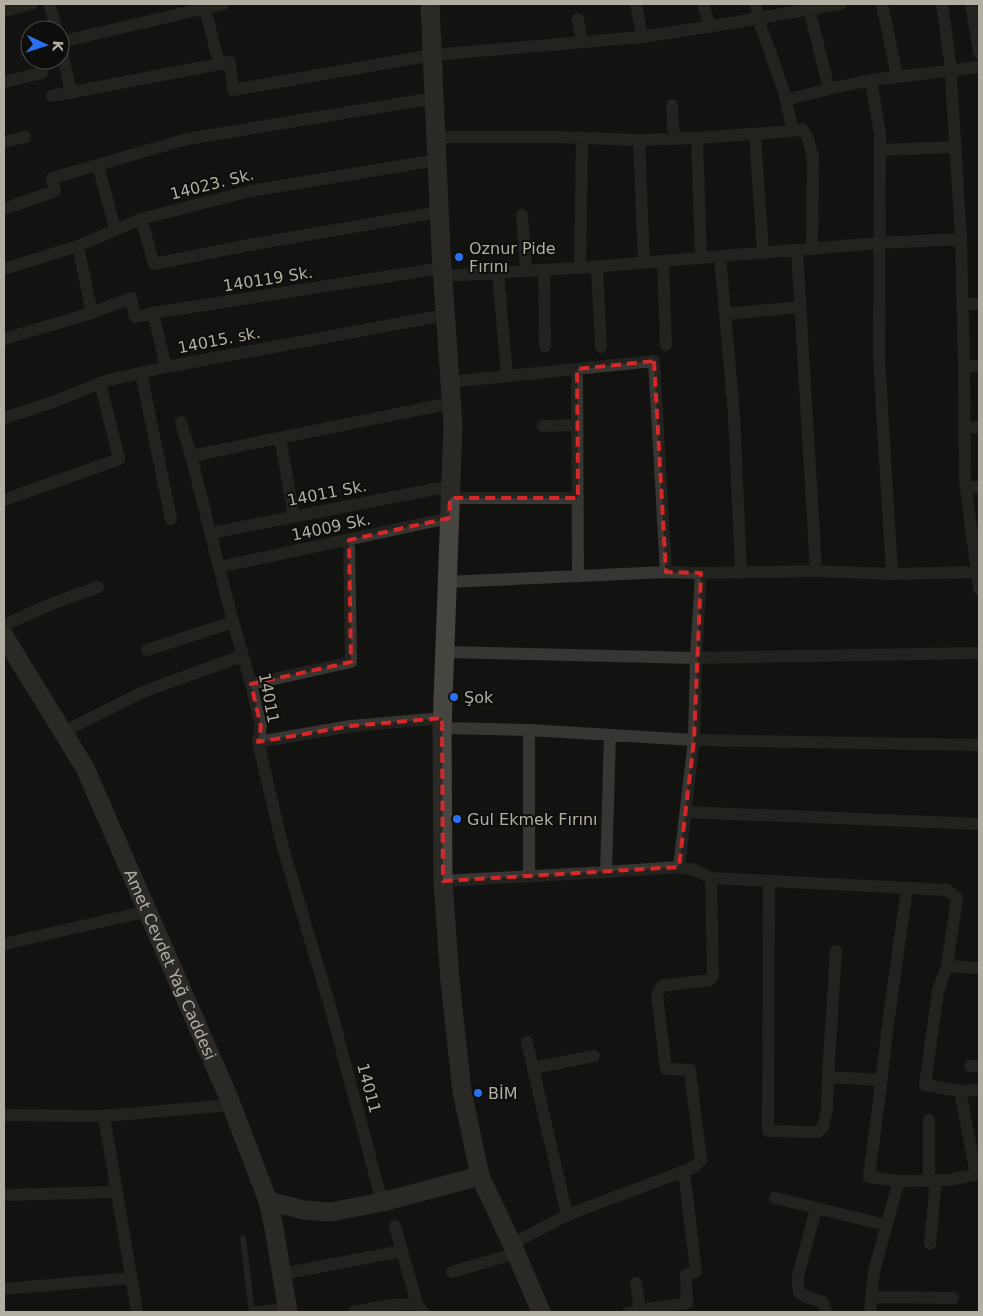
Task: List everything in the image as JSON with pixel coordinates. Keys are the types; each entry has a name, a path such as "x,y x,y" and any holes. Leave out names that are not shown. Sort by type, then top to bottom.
{"main road":[{"path":"430,4 436,160 452,424 442,723 443,881 450,981 462,1091 480,1176 541,1312"},
{"name":"Amet Cevdet Yağ Caddesi","path":"4,636 86,768 231,1105 268,1202 287,1310"},
{"path":"268,1202 304,1210 331,1212 382,1202 480,1176"}],"street":[{"path":"4,11 32,4"},
{"path":"49,4 54,20"},
{"path":"71,93 60,42 205,6 222,4"},
{"path":"636,4 642,38"},
{"path":"703,4 710,27"},
{"path":"756,4 758,18 786,100 793,131"},
{"path":"52,96 230,62 233,90 432,55 642,38 710,27 808,7 841,4"},
{"path":"882,4 897,76"},
{"path":"942,4 951,70 961,239 965,480 973,487 979,588"},
{"path":"971,4 977,21 979,53"},
{"path":"205,6 219,64"},
{"path":"808,7 829,88"},
{"path":"578,18 582,42"},
{"path":"786,100 829,88 871,80 979,67"},
{"path":"4,82 42,73"},
{"path":"871,80 880,133 879,358 892,574"},
{"path":"4,209 55,191 52,178 187,139 434,98"},
{"path":"672,105 674,139"},
{"path":"436,137 582,137 639,140 697,138 802,129 808,138 813,158 812,249"},
{"path":"755,134 763,253"},
{"path":"4,142 24,137"},
{"path":"580,268 582,137"},
{"path":"697,138 701,258"},
{"path":"639,140 644,263"},
{"path":"880,150 955,147"},
{"name":"14023. Sk.","path":"4,269 78,246 141,218 250,191 436,160"},
{"path":"98,165 115,229"},
{"path":"141,218 154,264 254,244 439,212"},
{"path":"522,215 526,271"},
{"name":"140119 Sk.","path":"153,314 442,272 498,273 597,267 880,243 961,239"},
{"path":"78,246 92,312"},
{"path":"797,250 816,571"},
{"path":"720,256 734,415 741,573"},
{"path":"663,261 666,345"},
{"path":"597,267 601,347"},
{"path":"544,270 545,346"},
{"path":"498,273 507,376"},
{"path":"4,339 131,298 136,317 153,314 166,367"},
{"path":"963,304 979,304"},
{"path":"725,314 800,307"},
{"name":"14015. sk.","path":"4,418 53,402 106,381 166,367 445,315"},
{"path":"450,382 654,361 666,572"},
{"path":"964,366 979,366"},
{"path":"577,369 578,576"},
{"path":"141,373 171,519"},
{"path":"4,500 119,459 100,383"},
{"path":"191,456 451,403"},
{"name":"14011","path":"181,422 251,684 261,727 258,742 283,848 331,1010 382,1202"},
{"path":"543,426 577,425"},
{"path":"965,428 979,427"},
{"path":"280,438 294,516"},
{"name":"14011 Sk.","path":"211,533 294,516 450,492 578,498"},
{"name":"14009 Sk.","path":"219,568 449,518"},
{"path":"251,684 351,662 349,540"},
{"path":"447,582 666,572 816,571 892,574 978,572"},
{"path":"679,867 694,740 696,658 702,573"},
{"path":"4,625 49,605 98,587"},
{"path":"148,650 233,622"},
{"path":"444,652 696,658 979,653"},
{"path":"64,732 145,691 242,656"},
{"path":"258,742 351,726 442,723 694,740 979,745"},
{"path":"529,730 530,876"},
{"path":"606,872 610,735"},
{"path":"686,812 979,824"},
{"path":"443,881 679,867 695,870 711,878 947,890 957,898 947,966 938,991 925,1085 960,1091 979,1090"},
{"path":"452,1272 514,1249 567,1215 694,1167 701,1160 690,1070 666,1069 657,995 662,986 710,980 713,976 711,878"},
{"path":"769,882 768,1131 818,1132 824,1127 827,1109 836,951"},
{"path":"907,888 869,1177 899,1181 949,1180 978,1174 960,1091"},
{"path":"4,944 148,911"},
{"path":"947,966 979,968"},
{"path":"527,1042 567,1215"},
{"path":"533,1068 594,1056"},
{"path":"828,1076 881,1080"},
{"path":"4,1115 104,1116 231,1105"},
{"path":"104,1116 137,1312"},
{"path":"929,1120 932,1180 930,1244"},
{"path":"636,1283 634,1311 687,1303 686,1275 696,1271 684,1171"},
{"path":"870,1312 874,1271 899,1181"},
{"path":"4,1196 117,1192"},
{"path":"775,1198 886,1225"},
{"path":"816,1208 798,1277 798,1284 799,1292 823,1302 826,1312"},
{"path":"354,1312 391,1305 420,1308 395,1226"},
{"path":"282,1274 402,1251"},
{"path":"4,1289 131,1278"},
{"path":"871,1297 952,1298"},
{"path":"254,1312 287,1310"}],"lane":[{"path":"243,1238 254,1312"}],"highlighted area":[{"path":"654,361 666,572 701,573 694,740 679,867 443,881 442,718 351,726 258,742 261,727 251,684 351,662 349,540 449,518 450,498 578,498 577,369"}],"place":[{"name":"Oznur Pide Fırını","path":"459,257"},
{"name":"Şok","path":"454,697"},
{"name":"Gul Ekmek Fırını","path":"457,819"},
{"name":"BİM","path":"478,1093"}]}
